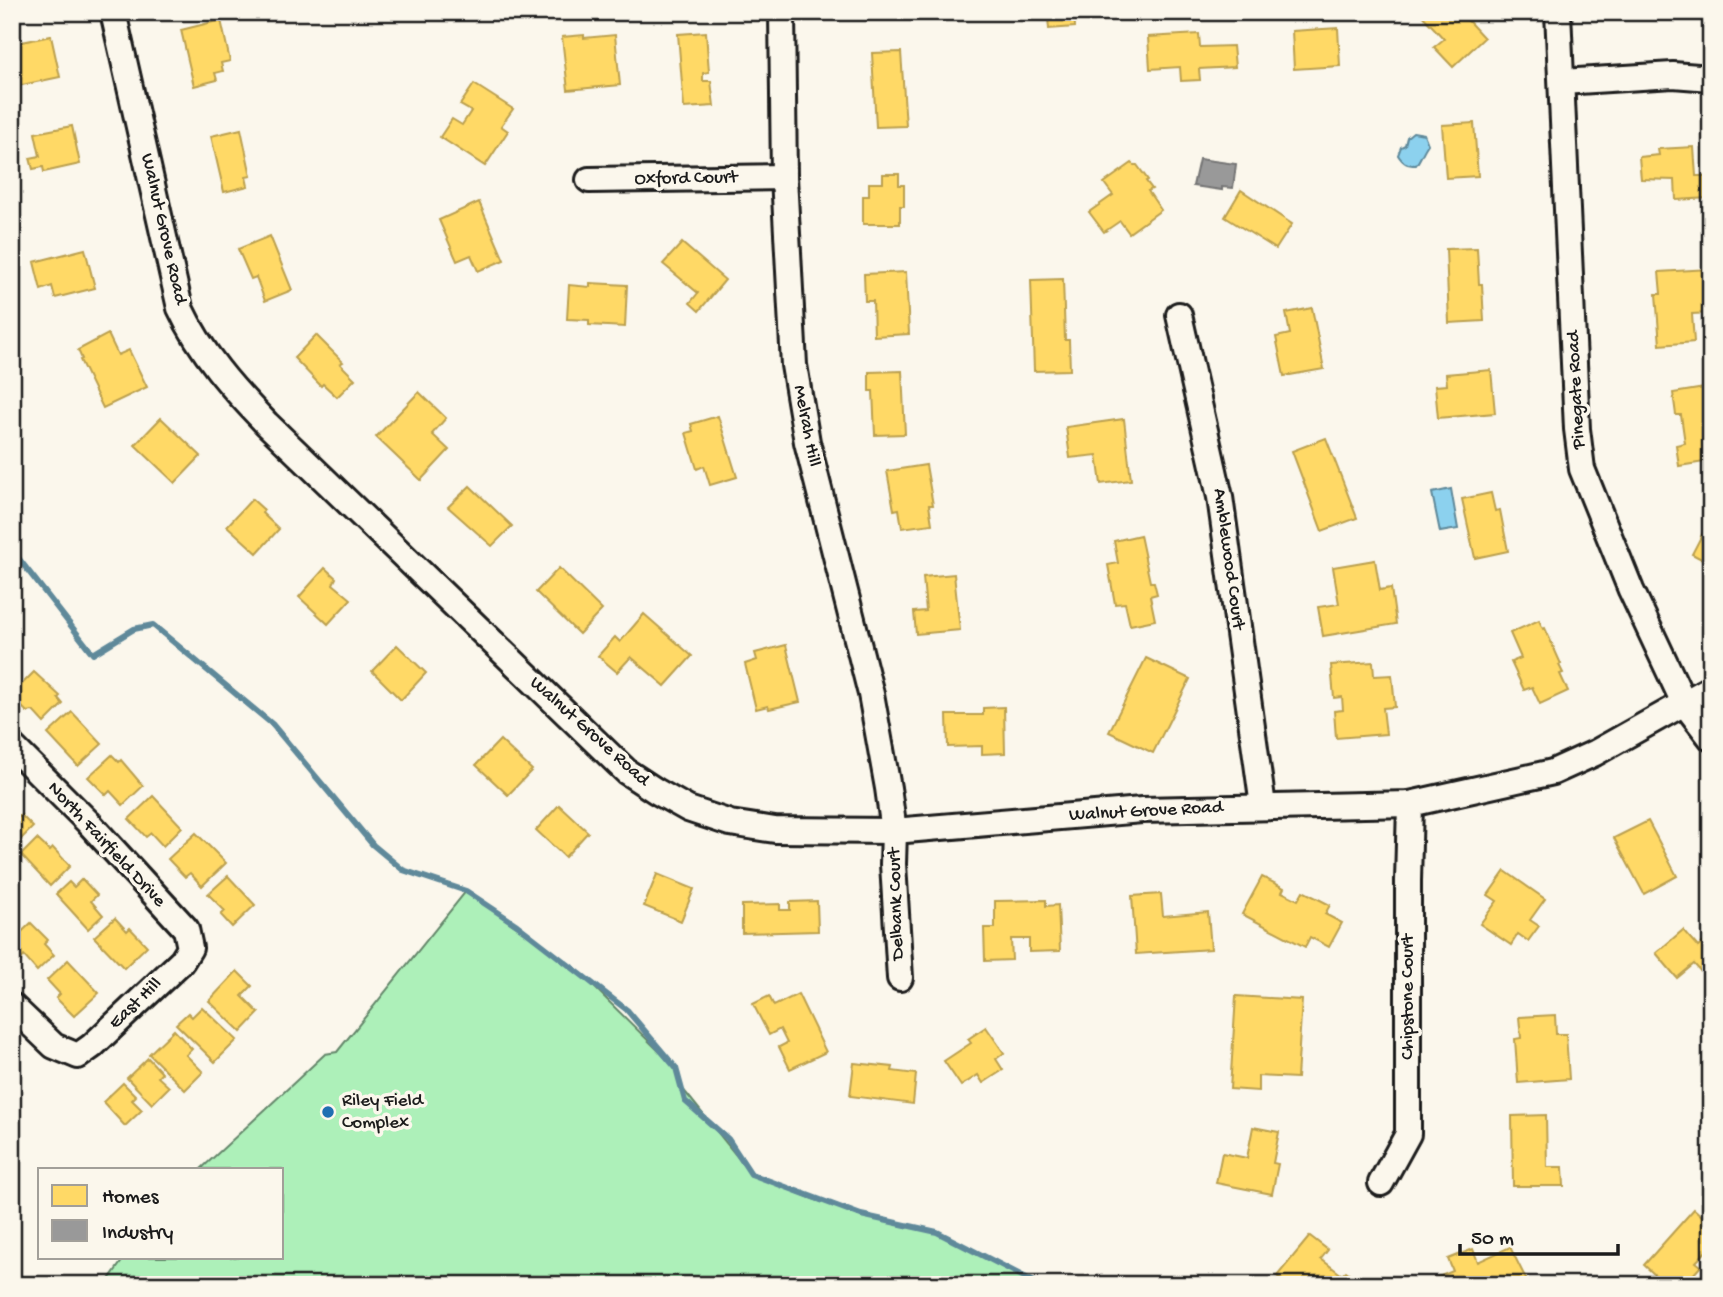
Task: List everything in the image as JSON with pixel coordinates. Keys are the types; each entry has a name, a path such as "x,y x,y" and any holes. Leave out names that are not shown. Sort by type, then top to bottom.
{"street":[{"name":"Walnut Grove Road","path":"113,12 180,308 203,350 239,395 627,772 688,809 730,823 775,830 894,831 1142,810 1410,804 1553,772 1595,753 1711,688"},
{"name":"Melrah Hill","path":"782,12 784,177 794,365 807,442 871,694 894,831"},
{"name":"Pinegate Road","path":"1558,12 1577,429 1582,469 1631,590 1685,703 1711,738"},
{"path":"1562,82 1673,75 1711,78"},
{"name":"Oxford Court","path":"589,180 784,177"},
{"name":"Amblewood Court","path":"1179,316 1220,497 1263,806"},
{"name":"North Fairfield Drive","path":"12,746 88,822 186,929 190,948"},
{"name":"Chipstone Court","path":"1381,1183 1408,1135 1410,804"},
{"name":"Delbank Court","path":"894,831 893,864 900,978"},
{"name":"East Hill","path":"12,1006 54,1046 78,1056 182,961 190,948"}],"green space":[{"path":"466,891 577,970 676,1068 682,1088 751,1174 861,1215 937,1232 1040,1285 105,1285 124,1258 284,1258 284,1168 202,1168 325,1054 337,1052"}],"water":[{"path":"1413,132 1424,134 1428,144 1416,165 1410,165 1398,155 1407,137"},
{"path":"1451,489 1458,529 1440,532 1432,493"}],"building: Homes":[{"path":"1030,12 1074,12 1075,27 1049,29 1048,18 1031,20"},
{"path":"1419,12 1460,12 1484,38 1453,67 1434,47 1444,39"},
{"path":"221,20 230,61 221,63 223,71 215,73 217,80 194,86 181,30"},
{"path":"1338,28 1340,66 1294,69 1292,31"},
{"path":"706,32 709,72 703,73 703,81 711,81 714,106 684,108 678,34"},
{"path":"1199,34 1200,47 1233,46 1235,67 1199,69 1200,80 1181,81 1180,67 1150,69 1148,37"},
{"path":"584,35 584,38 615,35 620,85 568,90 562,37"},
{"path":"51,36 60,77 17,86 12,67 12,44"},
{"path":"901,52 906,126 876,127 872,53"},
{"path":"474,84 513,109 501,126 508,131 485,166 440,137 452,119 462,125 471,111 460,105"},
{"path":"1474,123 1478,176 1446,178 1442,125"},
{"path":"72,126 80,164 44,172 43,167 33,169 30,158 40,156 35,133"},
{"path":"241,129 251,176 246,177 248,186 224,192 211,136"},
{"path":"1694,147 1696,176 1708,176 1709,198 1676,200 1675,180 1641,179 1639,157 1659,155 1658,149"},
{"path":"1132,163 1137,165 1148,180 1146,181 1152,189 1148,191 1161,210 1129,233 1120,221 1104,232 1089,212 1113,195 1104,183"},
{"path":"883,174 899,174 899,185 904,185 904,206 900,206 900,224 863,224 863,196 869,196 869,183 883,183"},
{"path":"1241,190 1292,224 1276,249 1225,217"},
{"path":"479,202 504,260 478,271 471,255 457,261 439,220"},
{"path":"270,236 292,290 265,301 256,277 251,279 238,249"},
{"path":"682,243 725,280 699,311 690,303 698,293 663,264"},
{"path":"1477,248 1484,321 1449,323 1446,249"},
{"path":"85,249 95,288 55,298 52,286 41,290 34,262"},
{"path":"1709,269 1711,313 1692,314 1694,342 1660,345 1656,294 1661,294 1659,272"},
{"path":"906,272 909,334 874,336 873,301 865,301 864,274"},
{"path":"1063,279 1065,340 1069,340 1070,370 1034,371 1031,280"},
{"path":"590,283 627,285 625,327 589,325 589,320 567,319 569,285 590,287"},
{"path":"1312,308 1324,369 1284,376 1276,337 1290,334 1286,313"},
{"path":"108,334 118,355 129,350 147,387 103,408 80,360 82,359 78,350"},
{"path":"316,335 343,362 340,364 355,379 337,397 323,384 321,386 294,358"},
{"path":"1491,370 1495,413 1438,418 1435,386 1447,385 1446,374"},
{"path":"902,371 905,434 875,435 873,391 869,391 869,372"},
{"path":"1711,387 1711,461 1679,466 1676,445 1685,443 1681,415 1676,415 1673,393"},
{"path":"419,392 446,418 432,434 449,450 421,480 376,437"},
{"path":"718,416 737,477 710,485 704,466 697,469 686,433 693,431 691,424"},
{"path":"161,418 201,456 175,483 135,445"},
{"path":"1124,419 1131,480 1101,484 1097,455 1070,458 1066,427"},
{"path":"1326,438 1357,518 1322,531 1292,451"},
{"path":"926,465 933,505 929,505 932,524 902,528 899,509 894,510 887,471"},
{"path":"470,486 512,526 492,546 448,507"},
{"path":"1491,493 1495,511 1500,510 1508,551 1475,558 1462,499"},
{"path":"252,499 279,529 257,553 227,526"},
{"path":"1706,527 1711,529 1711,564 1692,554"},
{"path":"1140,535 1150,582 1154,582 1157,594 1150,596 1155,620 1130,625 1125,603 1115,604 1108,565 1118,563 1114,541"},
{"path":"1375,560 1380,590 1391,588 1396,624 1323,636 1318,607 1339,604 1333,567"},
{"path":"325,568 336,578 333,584 351,599 328,624 299,597"},
{"path":"559,568 602,610 579,634 536,592"},
{"path":"954,574 960,630 916,634 914,612 926,611 923,577"},
{"path":"644,614 692,656 665,686 631,657 617,672 598,656 615,637 620,642"},
{"path":"1539,620 1561,664 1559,665 1563,673 1560,674 1568,691 1540,704 1532,687 1524,690 1511,662 1521,658 1510,633"},
{"path":"397,645 426,673 401,700 372,671"},
{"path":"786,645 800,702 756,709 745,664 757,660 755,653"},
{"path":"1146,658 1190,679 1153,753 1109,732"},
{"path":"1373,662 1374,676 1392,675 1395,707 1383,708 1386,734 1336,738 1334,711 1343,710 1342,697 1334,698 1331,665"},
{"path":"34,672 60,696 58,698 63,704 44,723 33,711 27,712 12,697"},
{"path":"1004,707 1005,753 982,754 982,746 948,747 947,715 983,715 983,708"},
{"path":"72,712 102,744 78,766 48,734"},
{"path":"500,740 532,770 508,795 476,765"},
{"path":"112,755 119,762 121,760 143,786 123,805 110,791 106,795 88,777"},
{"path":"153,796 182,827 163,846 151,833 146,837 129,819"},
{"path":"559,805 588,832 565,857 536,830"},
{"path":"12,811 19,817 21,815 33,827 12,848"},
{"path":"1648,821 1677,876 1644,894 1614,838"},
{"path":"196,833 226,863 202,886 190,873 185,877 168,859"},
{"path":"37,839 50,851 53,848 70,866 50,886 21,855"},
{"path":"1505,871 1545,899 1530,920 1539,926 1528,941 1518,934 1511,945 1480,924 1497,901 1488,895"},
{"path":"657,874 694,889 681,921 644,906"},
{"path":"228,876 255,905 232,927 221,915 225,911 208,894"},
{"path":"1262,877 1284,888 1282,892 1298,900 1303,891 1330,905 1325,914 1342,923 1329,947 1310,937 1305,947 1242,914"},
{"path":"82,879 97,895 91,901 103,915 88,929 56,894 69,882 74,887"},
{"path":"1161,894 1163,916 1208,912 1211,949 1136,954 1132,896"},
{"path":"1046,900 1046,906 1058,905 1060,951 1029,952 1029,939 1011,939 1012,960 985,961 984,928 995,928 995,901"},
{"path":"817,901 818,931 742,933 742,905 780,904 780,910 790,910 790,902"},
{"path":"115,918 127,931 130,928 147,946 124,968 94,937"},
{"path":"31,923 48,940 44,944 54,955 37,971 24,956 21,960 12,951 12,941"},
{"path":"1683,930 1698,947 1711,936 1711,968 1703,974 1694,964 1677,978 1656,953"},
{"path":"68,960 99,993 74,1016 56,998 60,994 47,980"},
{"path":"237,971 252,986 242,996 259,1013 241,1032 209,1001"},
{"path":"798,994 826,1052 790,1069 779,1047 787,1043 780,1029 769,1035 753,1004 769,996 774,1006"},
{"path":"1236,996 1302,1000 1297,1078 1258,1076 1258,1091 1230,1089"},
{"path":"202,1007 237,1040 215,1062 176,1024 188,1013 192,1017"},
{"path":"1555,1015 1556,1034 1566,1034 1569,1079 1518,1083 1515,1039 1521,1038 1519,1017"},
{"path":"986,1027 1004,1053 996,1059 1003,1070 983,1083 978,1075 961,1086 944,1061 971,1043 968,1039"},
{"path":"174,1030 192,1049 186,1055 203,1072 185,1090 149,1054"},
{"path":"148,1058 162,1073 158,1077 169,1087 152,1104 127,1078"},
{"path":"854,1063 893,1067 892,1071 916,1074 913,1104 850,1096"},
{"path":"123,1083 136,1096 132,1100 142,1110 125,1126 103,1102"},
{"path":"1546,1115 1547,1167 1563,1167 1564,1186 1513,1186 1512,1116"},
{"path":"1253,1127 1279,1132 1273,1163 1278,1164 1272,1194 1216,1183 1222,1153 1247,1158"},
{"path":"1694,1209 1711,1224 1711,1246 1696,1262 1701,1266 1684,1285 1666,1285 1644,1265"},
{"path":"1310,1236 1328,1250 1321,1259 1342,1275 1346,1271 1364,1285 1289,1285 1277,1276"},
{"path":"1510,1247 1529,1285 1419,1285 1453,1271 1448,1259 1473,1249 1478,1262"}],"building: Industry":[{"path":"1199,159 1236,164 1233,188 1222,187 1222,190 1193,186"}],"waterway":[{"path":"12,550 93,654 134,629 153,625 272,724 373,845 403,870 466,891 517,925 627,1010 676,1068 685,1101 728,1139 751,1174 861,1215 937,1232 1040,1285"}],"place":[{"name":"Riley Field Complex","path":"328,1112"}]}
